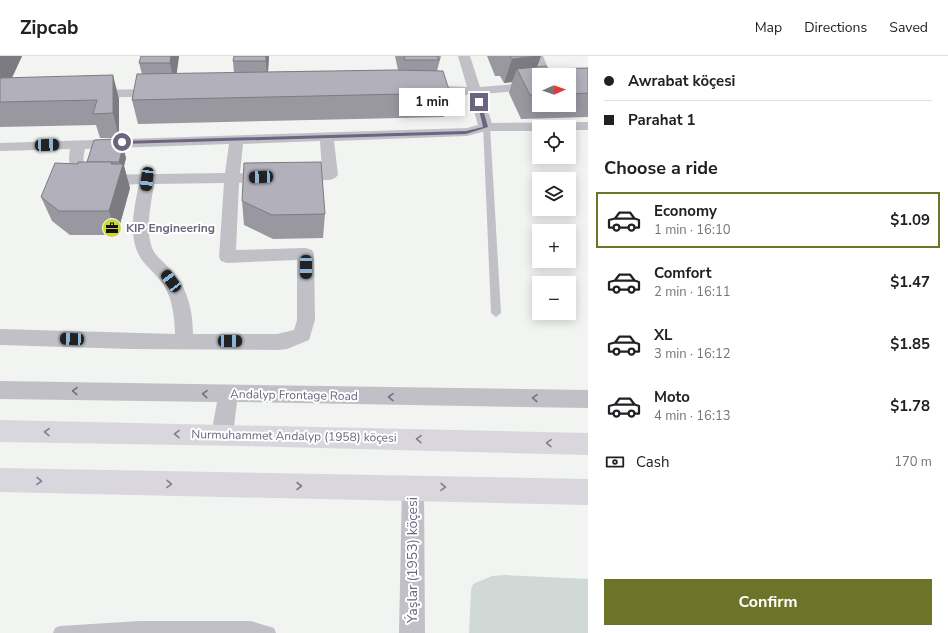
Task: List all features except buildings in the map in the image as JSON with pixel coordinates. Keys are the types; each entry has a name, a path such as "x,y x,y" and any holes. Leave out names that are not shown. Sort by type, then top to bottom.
{"main road":[{"name":"Nurmuhammet Andalyp (1958) köçesi","path":"0,431 588,444"},
{"path":"0,480 413,487 588,492"}],"street":[{"path":"464,56 486,127"},
{"path":"537,56 542,68"},
{"path":"413,89 475,91 532,85"},
{"path":"79,95 174,92"},
{"path":"0,147 236,138 466,132 486,127 588,126"},
{"path":"285,177 330,175 327,136"},
{"path":"0,337 130,341 277,342 287,341 302,335 306,320 306,254 227,257 236,138"},
{"path":"78,144 75,166 76,172 83,178 101,181 255,178"},
{"path":"147,179 140,234 147,256 166,274 176,288 183,311 184,341"},
{"name":"Andalyp Frontage Road","path":"0,390 588,399"},
{"path":"222,435 228,394"},
{"name":"Ýaşlar (1953) köçesi","path":"412,633 413,487"}],"lane":[{"path":"486,127 496,313"},
{"path":"60,633 155,628 251,628 269,633"}],"shaded area":[{"path":"505,575 588,579 588,633 469,633 471,590 473,584 492,576"}],"place":[{"name":"KIP Engineering","path":"112,228"}],"route":[{"path":"122,142 466,132 486,127 479,102"}]}
